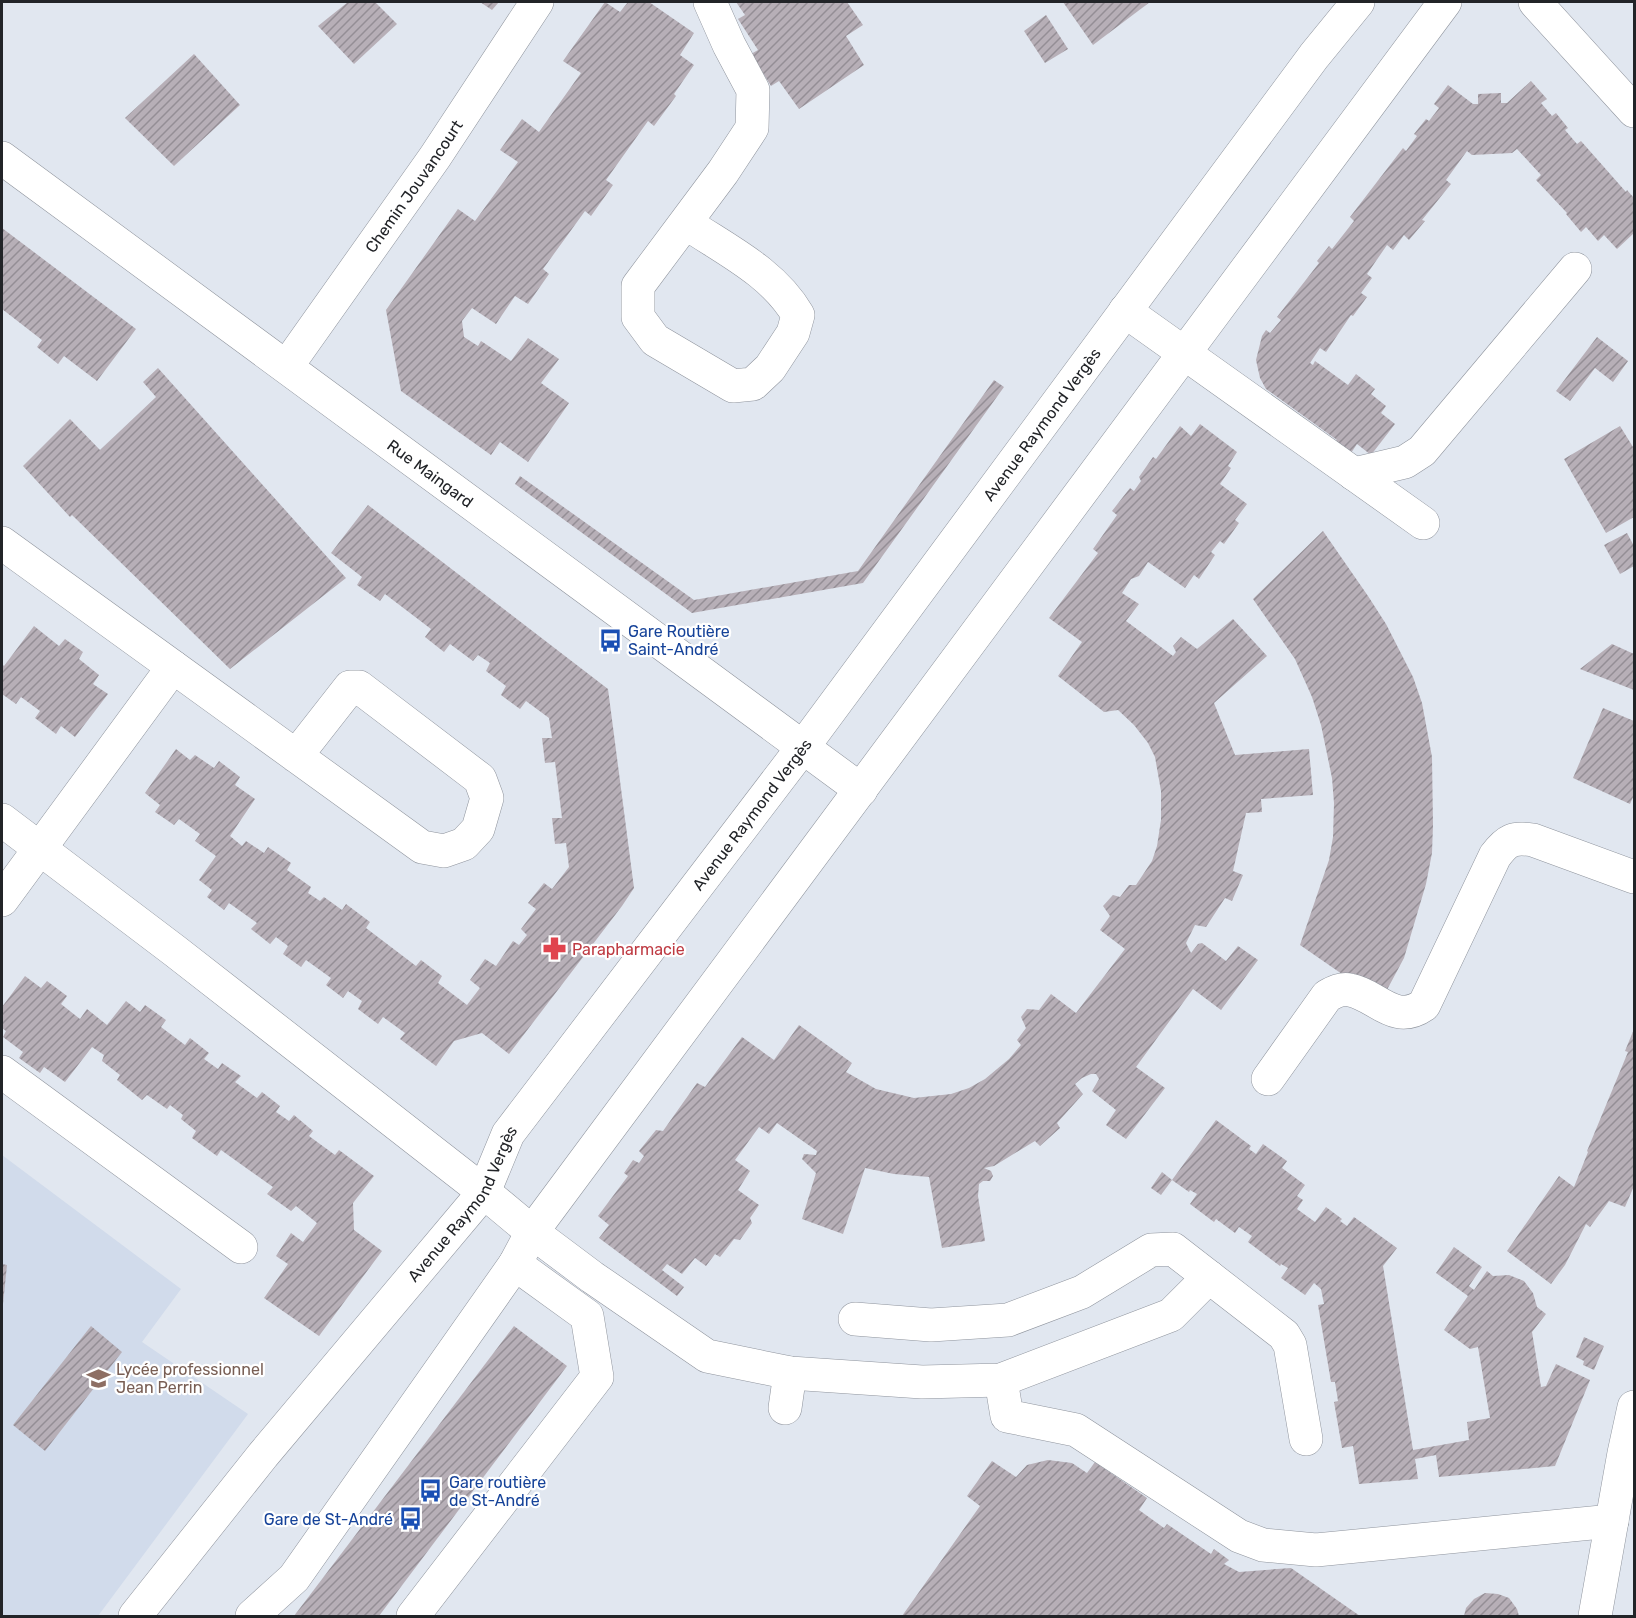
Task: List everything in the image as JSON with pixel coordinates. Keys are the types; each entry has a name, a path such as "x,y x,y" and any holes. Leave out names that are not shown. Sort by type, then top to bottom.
{"street":[{"name":"Chemin Jouvancourt","path":"286,366 435,157 537,2"},
{"path":"686,223 763,274 787,296 798,315 793,333 770,368 753,384 733,386 699,367 656,340 639,317 638,286 686,223 752,128 753,90 729,45 710,2"},
{"name":"Avenue Raymond Vergès","path":"135,1617 263,1455 484,1192 508,1134 803,747 1314,56 1358,2"},
{"path":"252,1617 294,1578 515,1264 532,1232 1445,2"},
{"path":"1535,2 1635,111"},
{"name":"Rue Maingard","path":"2,158 861,790"},
{"path":"1354,474 1405,462 1422,451 1575,269"},
{"path":"1125,311 1186,352 1423,523"},
{"path":"2,543 173,667 296,756 422,847 444,850 464,844 478,830 487,798 480,779 359,687 350,687 296,756"},
{"path":"2,900 173,667"},
{"path":"2,820 175,951 532,1232 592,1277 707,1356 790,1373 922,1382 1001,1380 1171,1315 1209,1277"},
{"path":"1268,1079 1327,996 1337,990 1350,989 1393,1011 1415,1012 1424,1005 1495,856 1504,845 1517,838 1533,840 1635,877"},
{"path":"2,1072 241,1246"},
{"path":"855,1319 931,1325 1008,1320 1082,1292 1150,1250 1173,1249 1284,1335 1290,1345 1306,1439"},
{"path":"413,1617 597,1377 587,1316 515,1264"},
{"path":"785,1408 790,1373"},
{"path":"1001,1380 1007,1416 1076,1430 1239,1536 1263,1545 1316,1550 1612,1521"},
{"path":"1595,1617 1623,1453 1635,1407"}],"shaded area":[{"name":"Lycée professionnel Jean Perrin","path":"2,1155 181,1289 142,1342 248,1414 98,1616 2,1616"}],"building":[{"path":"348,2 375,2 397,24 354,64 318,26"},
{"path":"480,2 499,2 492,10"},
{"path":"605,2 620,12 628,2 649,2 694,33 680,55 694,65 674,94 676,96 654,126 648,121 606,180 613,185 591,216 585,211 543,269 549,274 528,304 515,296 496,324 472,308 462,321 464,337 478,346 481,341 511,361 528,338 559,359 541,383 569,403 528,462 500,442 491,455 401,391 386,310 458,209 475,221 518,162 500,150 522,119 539,132 581,73 563,61"},
{"path":"736,2 847,2 863,25 846,36 864,65 799,109 779,81 771,86 751,54 758,50 738,19 745,15"},
{"path":"1063,2 1150,2 1093,45"},
{"path":"1046,15 1068,49 1045,63 1024,31"},
{"path":"194,54 240,105 174,166 125,118"},
{"path":"1531,81 1547,99 1541,103 1552,116 1556,113 1568,128 1565,130 1577,144 1581,141 1634,198 1634,233 1617,249 1604,235 1598,241 1586,227 1581,232 1567,213 1536,180 1541,175 1517,149 1512,153 1472,155 1467,151 1446,180 1451,184 1409,240 1404,235 1393,250 1387,245 1367,274 1372,278 1361,293 1367,297 1353,316 1351,315 1326,352 1320,348 1310,363 1313,365 1315,361 1348,385 1356,374 1375,389 1371,394 1386,406 1381,413 1395,424 1371,455 1357,444 1351,453 1335,441 1337,440 1266,389 1260,378 1256,360 1262,336 1266,330 1270,333 1281,320 1277,317 1319,263 1317,261 1329,246 1332,249 1354,221 1350,217 1403,148 1406,151 1417,136 1414,134 1426,119 1429,121 1439,108 1434,104 1448,85 1473,104 1478,104 1478,94 1501,93 1501,103 1507,103"},
{"path":"2,228 136,329 97,381 64,356 58,364 37,347 42,340 2,309"},
{"path":"1597,337 1628,361 1613,382 1595,368 1570,401 1556,391"},
{"path":"158,368 346,578 230,669 72,515 70,517 23,466 70,419 100,450 156,397 143,382"},
{"path":"994,380 1004,387 863,583 692,613 515,484 520,476 694,600 858,571"},
{"path":"1200,424 1237,452 1228,466 1231,468 1220,484 1247,504 1235,520 1239,523 1224,544 1220,541 1211,552 1215,555 1199,579 1194,575 1185,588 1148,562 1139,576 1131,579 1122,593 1139,604 1126,621 1173,656 1176,652 1173,646 1181,637 1197,649 1233,619 1267,656 1214,703 1235,755 1309,749 1313,795 1261,799 1262,812 1246,813 1233,871 1243,875 1232,901 1225,898 1206,927 1195,925 1186,943 1191,953 1198,944 1202,943 1226,961 1238,946 1258,960 1221,1010 1193,989 1136,1067 1165,1088 1126,1139 1106,1125 1116,1110 1092,1091 1099,1079 1096,1074 1091,1074 1075,1084 1083,1094 1057,1123 1060,1128 1040,1146 1035,1141 994,1166 984,1168 991,1171 993,1176 990,1181 983,1181 979,1184 978,1196 985,1241 942,1248 929,1177 894,1174 865,1168 843,1234 802,1219 816,1173 802,1159 804,1154 816,1155 817,1151 777,1123 769,1134 759,1127 735,1160 750,1171 738,1190 759,1205 750,1218 752,1223 740,1240 734,1239 720,1257 715,1254 706,1266 695,1258 682,1274 667,1264 662,1270 684,1287 677,1296 599,1238 609,1225 598,1216 628,1176 624,1173 633,1160 639,1163 644,1156 639,1151 656,1130 663,1131 697,1083 705,1087 742,1037 774,1060 799,1025 852,1063 846,1072 876,1089 914,1098 951,1094 985,1079 1009,1059 1021,1045 1017,1040 1026,1028 1021,1017 1027,1009 1039,1010 1051,994 1076,1013 1125,949 1100,930 1110,916 1103,906 1113,895 1120,897 1129,885 1136,885 1152,861 1161,820 1161,791 1155,757 1148,743 1134,725 1118,710 1104,712 1058,676 1082,642 1049,618 1098,553 1093,549 1117,515 1112,511 1130,488 1134,491 1141,481 1139,477 1153,457 1156,459 1180,426 1191,436"},
{"path":"1620,426 1634,446 1634,517 1606,533 1564,459"},
{"path":"368,505 608,689 634,888 509,1054 482,1033 454,1041 436,1066 400,1039 405,1033 383,1017 378,1024 358,1009 362,1001 348,991 343,998 326,985 331,978 306,960 301,967 283,954 288,946 276,937 270,944 251,929 257,923 229,903 224,910 207,897 212,890 199,880 216,856 195,841 200,834 179,819 174,825 155,812 160,805 145,793 176,749 190,760 195,755 214,768 219,761 240,777 235,785 255,799 230,836 242,846 246,841 264,853 268,847 291,863 287,870 311,887 308,893 320,901 324,897 342,910 346,904 370,922 366,928 416,966 421,960 442,976 438,983 467,1005 480,988 470,980 485,959 496,966 513,941 519,945 527,935 521,929 536,909 528,903 544,883 552,889 569,867 566,843 555,844 552,818 562,818 555,762 545,763 542,738 552,738 549,718 526,701 520,709 501,695 506,686 486,671 490,663 478,655 473,661 450,644 444,652 425,637 431,629 385,594 380,601 357,585 362,577 331,553"},
{"path":"1323,531 1386,624 1413,677 1422,703 1432,757 1432,853 1426,884 1404,958 1381,1001 1300,945 1329,860 1333,837 1332,778 1321,725 1312,697 1295,659 1253,599"},
{"path":"1627,533 1634,546 1634,566 1620,574 1604,545"},
{"path":"34,626 59,646 65,639 83,652 79,659 99,675 93,684 108,694 75,737 61,726 56,734 35,718 40,711 21,697 16,704 2,694 2,664 4,666"},
{"path":"1612,644 1634,654 1634,690 1580,669"},
{"path":"1603,708 1634,721 1634,795 1630,804 1573,778"},
{"path":"25,976 41,988 47,981 67,996 61,1004 80,1019 87,1009 107,1025 126,1001 140,1012 145,1005 166,1020 161,1027 185,1045 190,1038 209,1053 204,1059 218,1069 222,1063 241,1076 235,1082 257,1098 262,1092 280,1106 276,1112 289,1121 294,1115 313,1131 309,1136 335,1155 339,1150 374,1176 353,1203 354,1230 382,1251 319,1336 264,1298 288,1264 276,1256 291,1233 303,1242 317,1223 296,1206 291,1211 267,1194 273,1187 221,1150 217,1156 192,1138 196,1131 181,1119 183,1115 170,1105 167,1109 147,1095 142,1100 117,1080 120,1075 102,1061 104,1055 92,1047 65,1082 44,1067 40,1073 19,1058 23,1052 3,1037 6,1031 2,1028 2,1007"},
{"path":"1634,1029 1634,1186 1625,1207 1609,1201 1590,1227 1586,1224 1565,1265 1551,1284 1507,1251 1559,1176 1574,1187 1628,1052 1625,1051"},
{"path":"1216,1120 1251,1146 1249,1149 1256,1154 1263,1144 1287,1161 1282,1168 1305,1185 1297,1196 1303,1200 1297,1209 1315,1222 1326,1207 1342,1219 1340,1221 1347,1226 1354,1217 1397,1248 1383,1266 1413,1450 1469,1440 1467,1422 1490,1418 1478,1347 1470,1349 1444,1330 1468,1296 1436,1273 1454,1247 1482,1267 1469,1286 1474,1290 1487,1271 1493,1276 1509,1275 1524,1281 1533,1293 1537,1307 1546,1314 1532,1332 1541,1387 1546,1386 1556,1364 1590,1380 1555,1466 1439,1477 1436,1455 1415,1459 1418,1479 1359,1484 1353,1446 1342,1448 1334,1402 1338,1401 1335,1382 1331,1382 1318,1305 1324,1304 1321,1289 1314,1283 1305,1295 1281,1278 1288,1268 1281,1264 1280,1266 1248,1242 1252,1236 1239,1227 1235,1233 1216,1219 1214,1222 1190,1204 1197,1194 1190,1190 1189,1192 1172,1180"},
{"path":"1162,1172 1172,1180 1161,1195 1151,1188"},
{"path":"2,1264 7,1265 3,1304 2,1304"},
{"path":"91,1326 122,1352 45,1451 13,1425"},
{"name":"Gare routière de St-André","path":"514,1326 567,1366 379,1616 294,1616"},
{"path":"1584,1337 1604,1346 1594,1370 1583,1365 1584,1361 1576,1357"},
{"path":"1048,1460 1072,1463 1087,1473 1095,1462 1147,1498 1139,1510 1164,1528 1167,1524 1211,1554 1214,1549 1229,1560 1224,1564 1239,1572 1291,1568 1360,1616 902,1616 980,1506 967,1496 992,1461 1016,1477 1027,1465"},
{"path":"1485,1593 1509,1598 1519,1616 1464,1616 1466,1608 1474,1599"}],"place":[{"name":"Gare Routière Saint-André","path":"610,640"},
{"name":"Parapharmacie","path":"554,949"},
{"name":"Lycée professionnel Jean Perrin","path":"98,1378"},
{"name":"Gare routière de St-André","path":"431,1491"},
{"name":"Gare de St-André","path":"411,1519"}]}
